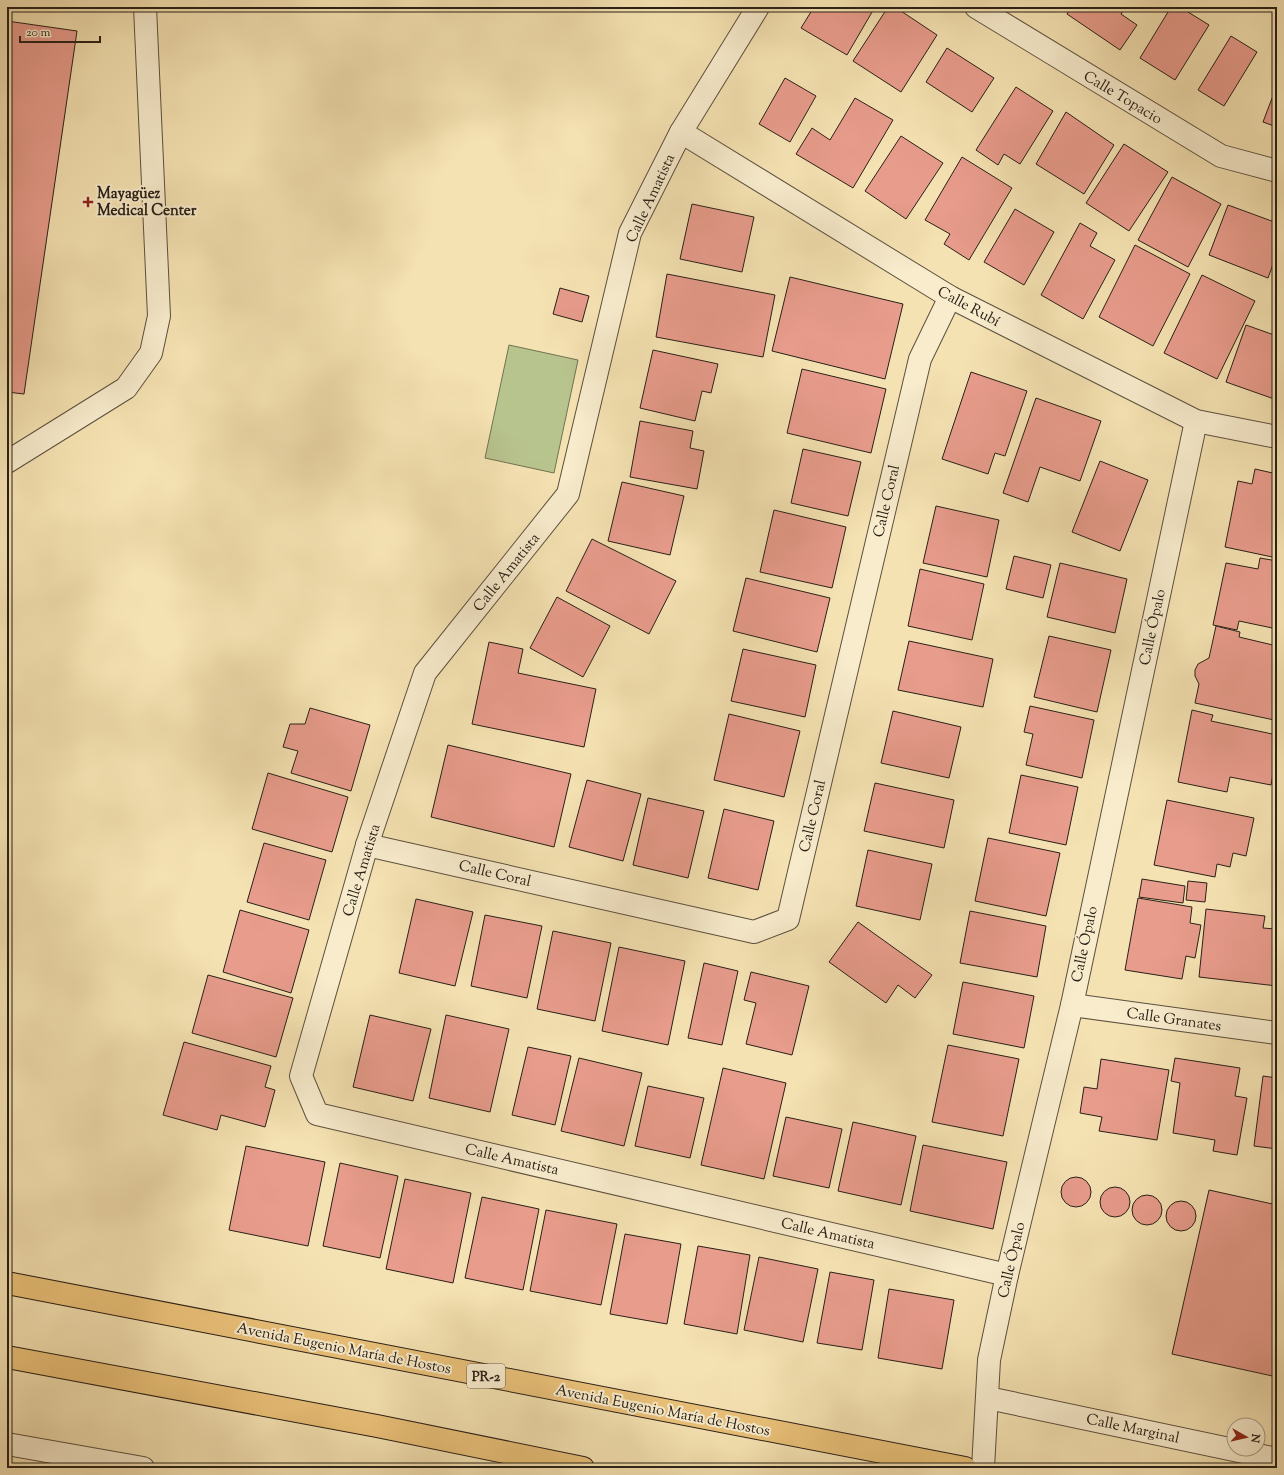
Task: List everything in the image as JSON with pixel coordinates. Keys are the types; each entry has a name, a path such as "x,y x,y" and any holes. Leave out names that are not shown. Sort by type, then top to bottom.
{"highway":[{"name":"Avenida Eugenio María de Hostos","path":"7,1283 965,1468"},
{"path":"7,1357 377,1426 583,1468"}],"street":[{"path":"7,462 126,388 150,353 159,316 145,7"},
{"name":"Calle Amatista","path":"758,7 681,132 630,233 568,494 425,673 367,845 301,1076 317,1114 1007,1274"},
{"name":"Calle Topacio","path":"976,7 1221,156 1277,171"},
{"name":"Calle Rubí","path":"681,132 950,297 1196,420 1277,437"},
{"name":"Calle Coral","path":"367,845 754,932 788,919 920,359 950,297"},
{"name":"Calle Ópalo","path":"983,1468 989,1360 1007,1274 1072,1005 1196,420"},
{"name":"Calle Granates","path":"1072,1005 1277,1033"},
{"name":"Calle Marginal","path":"988,1398 1277,1459"},
{"path":"7,1444 93,1464 143,1468"}],"green space":[{"path":"509,345 578,360 554,473 485,458"}],"building":[{"path":"814,7 875,7 847,55 801,28"},
{"path":"888,7 895,7 937,35 901,92 853,61"},
{"path":"1071,7 1126,7 1121,14 1137,25 1120,50 1067,14"},
{"path":"1171,7 1180,7 1209,25 1175,80 1140,58"},
{"path":"7,21 77,31 24,394 7,392"},
{"path":"1231,36 1257,52 1224,106 1198,90"},
{"path":"947,48 994,78 972,112 926,82"},
{"path":"785,78 816,96 790,142 759,124"},
{"path":"1277,85 1277,127 1263,122"},
{"path":"1016,87 1053,111 1020,164 1004,154 998,165 976,150"},
{"path":"855,98 893,120 853,188 796,154 812,128 830,140"},
{"path":"1066,112 1114,145 1084,194 1036,164"},
{"path":"901,136 943,163 906,219 865,191"},
{"path":"1124,144 1168,172 1129,231 1086,203"},
{"path":"962,157 1012,188 969,260 944,244 950,234 925,220"},
{"path":"1172,177 1221,204 1188,267 1138,240"},
{"path":"692,204 754,217 742,272 680,259"},
{"path":"1228,205 1277,223 1277,253 1268,278 1209,255"},
{"path":"1015,209 1054,232 1024,285 984,262"},
{"path":"1080,223 1097,233 1090,246 1115,260 1083,319 1041,295"},
{"path":"1135,245 1190,274 1153,346 1099,317"},
{"path":"667,274 775,295 763,357 656,337"},
{"path":"1202,275 1255,301 1217,379 1164,353"},
{"path":"790,277 903,304 885,379 772,351"},
{"path":"560,288 589,296 582,322 553,314"},
{"path":"1246,325 1277,336 1277,400 1226,382"},
{"path":"653,350 718,364 711,393 702,391 695,421 640,408"},
{"path":"802,369 886,389 871,453 787,433"},
{"path":"971,372 1027,391 1005,456 995,453 988,474 942,459"},
{"path":"1036,398 1101,421 1080,481 1040,467 1028,502 1003,493"},
{"path":"640,421 693,431 690,448 704,451 697,489 630,477"},
{"path":"803,449 861,462 848,516 791,503"},
{"path":"1100,461 1148,480 1120,551 1072,532"},
{"path":"1255,469 1277,474 1277,558 1225,547 1238,481 1252,484"},
{"path":"622,482 684,496 670,555 608,541"},
{"path":"936,506 999,520 987,577 923,563"},
{"path":"774,510 846,527 832,588 760,572"},
{"path":"592,539 676,581 649,634 566,591"},
{"path":"1014,556 1051,565 1043,598 1006,589"},
{"path":"1260,558 1277,561 1277,570 1274,583 1277,583 1277,629 1239,621 1237,630 1213,625 1226,563 1258,569"},
{"path":"1060,563 1127,579 1115,633 1047,617"},
{"path":"920,569 984,584 972,640 908,626"},
{"path":"746,578 830,598 817,652 733,631"},
{"path":"557,597 610,626 583,677 530,648"},
{"path":"1216,626 1240,632 1239,637 1277,646 1277,710 1274,720 1195,703 1199,684 1195,676 1195,670 1198,664 1209,658"},
{"path":"1049,636 1111,650 1097,712 1034,697"},
{"path":"909,641 993,659 983,707 898,690"},
{"path":"489,642 523,649 518,673 596,689 584,747 472,724"},
{"path":"743,649 816,665 805,717 731,701"},
{"path":"1030,706 1094,720 1082,778 1026,765 1033,734 1024,732"},
{"path":"310,708 370,725 351,791 291,773 298,751 283,747 290,724 305,724"},
{"path":"1192,710 1213,715 1211,721 1277,735 1277,753 1271,785 1230,777 1227,792 1178,782"},
{"path":"893,711 961,727 949,778 881,763"},
{"path":"729,714 800,731 784,797 714,780"},
{"path":"448,745 571,774 554,847 431,817"},
{"path":"268,773 348,797 332,852 252,829"},
{"path":"1021,775 1078,787 1066,845 1009,833"},
{"path":"587,780 641,794 623,861 569,847"},
{"path":"875,783 954,800 944,848 864,831"},
{"path":"648,798 704,811 688,878 633,865"},
{"path":"1167,800 1254,818 1246,856 1233,853 1230,867 1217,864 1215,877 1154,865"},
{"path":"724,809 774,821 758,890 708,878"},
{"path":"988,838 1060,853 1046,916 975,901"},
{"path":"264,843 326,860 309,920 247,902"},
{"path":"868,850 932,864 920,920 856,906"},
{"path":"1142,879 1185,886 1183,903 1139,897"},
{"path":"1188,881 1207,883 1205,902 1186,900"},
{"path":"1138,898 1192,907 1190,923 1201,925 1195,958 1186,956 1182,979 1125,970"},
{"path":"416,899 473,912 455,986 399,973"},
{"path":"1206,909 1265,916 1263,928 1275,929 1273,944 1277,944 1277,986 1199,977"},
{"path":"240,910 309,930 291,993 223,972"},
{"path":"970,911 1046,926 1037,977 960,963"},
{"path":"485,915 542,926 527,998 471,986"},
{"path":"858,922 932,975 915,998 898,985 886,1003 829,962"},
{"path":"553,931 611,943 595,1021 537,1009"},
{"path":"619,947 685,961 668,1045 602,1031"},
{"path":"704,963 738,971 722,1045 688,1038"},
{"path":"751,972 809,986 792,1055 746,1044 756,1003 744,1000"},
{"path":"208,975 293,998 276,1057 192,1033"},
{"path":"963,982 1034,996 1024,1048 953,1034"},
{"path":"370,1015 431,1029 413,1101 353,1087"},
{"path":"446,1015 509,1029 490,1112 429,1098"},
{"path":"184,1042 271,1066 265,1087 275,1090 265,1127 221,1115 217,1130 163,1115"},
{"path":"948,1045 1019,1059 1003,1136 932,1122"},
{"path":"528,1047 571,1056 555,1125 512,1115"},
{"path":"579,1058 642,1073 624,1146 561,1131"},
{"path":"1175,1058 1240,1068 1235,1096 1247,1098 1237,1155 1213,1151 1215,1140 1173,1133 1180,1083 1171,1081"},
{"path":"1101,1059 1169,1070 1157,1140 1099,1131 1102,1117 1080,1113 1084,1087 1097,1089"},
{"path":"723,1068 786,1083 764,1179 701,1165"},
{"path":"1263,1076 1277,1078 1277,1149 1254,1146"},
{"path":"648,1086 704,1098 690,1158 635,1146"},
{"path":"786,1117 842,1129 829,1188 773,1176"},
{"path":"853,1122 916,1136 901,1205 838,1191"},
{"path":"923,1145 1007,1162 993,1229 910,1211"},
{"path":"246,1146 325,1162 308,1246 229,1230"},
{"path":"340,1163 398,1176 380,1258 323,1246"},
{"path":"1076,1177 1087,1181 1091,1192 1087,1203 1076,1207 1065,1203 1061,1192 1065,1181"},
{"path":"405,1179 471,1193 453,1283 386,1269"},
{"path":"1115,1187 1126,1191 1130,1202 1126,1213 1115,1217 1104,1213 1100,1202 1104,1191"},
{"path":"1209,1190 1277,1205 1277,1377 1172,1354"},
{"path":"1147,1195 1158,1199 1162,1210 1158,1221 1147,1225 1136,1221 1132,1210 1136,1199"},
{"path":"482,1197 539,1209 523,1290 465,1278"},
{"path":"1181,1201 1192,1205 1196,1216 1192,1227 1181,1231 1170,1227 1166,1216 1170,1205"},
{"path":"546,1210 617,1224 601,1305 530,1291"},
{"path":"625,1234 681,1244 667,1324 610,1314"},
{"path":"698,1246 750,1255 737,1334 684,1324"},
{"path":"759,1257 818,1269 803,1342 744,1330"},
{"path":"830,1272 874,1280 862,1350 817,1343"},
{"path":"889,1289 954,1300 942,1369 878,1358"}],"place":[{"name":"Mayagüez Medical Center","path":"88,202"}]}
